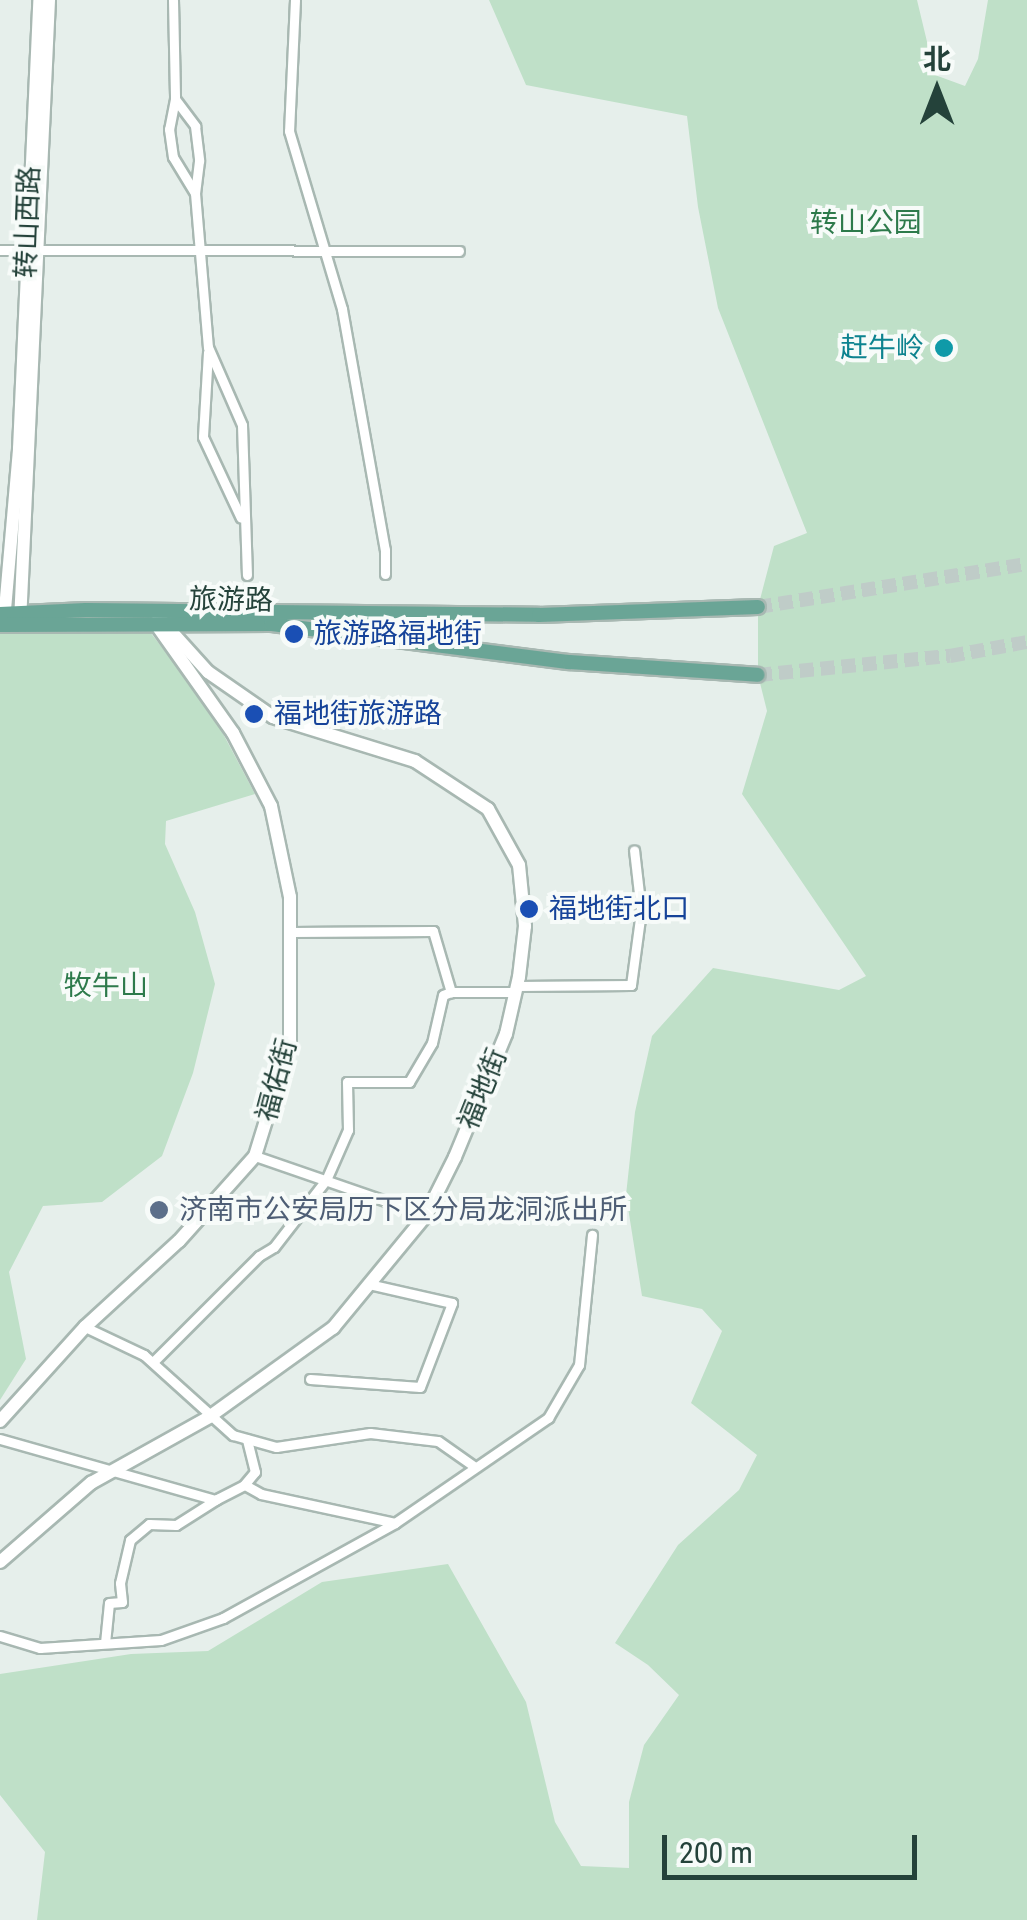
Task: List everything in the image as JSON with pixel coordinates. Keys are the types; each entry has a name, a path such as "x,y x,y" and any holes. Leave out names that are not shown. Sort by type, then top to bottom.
{"main road":[{"name":"旅游路","path":"8,619 539,615 758,607"},
{"name":"旅游路","path":"157,619 270,624 569,662 758,676"}],"street":[{"name":"转山西路","path":"8,619 7,508 32,250 39,0"},
{"name":"转山西路","path":"8,619 49,0"},
{"path":"173,0 175,99 169,129 173,156 195,193"},
{"path":"295,0 289,131 342,309 385,550 385,574"},
{"path":"175,99 195,126 199,161 195,193 208,347 203,438 242,520"},
{"path":"0,250 459,251"},
{"path":"208,347 242,425 242,520 247,575"},
{"name":"福佑街","path":"0,1421 84,1327 180,1241 255,1156 290,1043 290,897 270,806 234,733 157,619"},
{"name":"福地街","path":"0,1562 77,1495 209,1417 333,1328 426,1214 455,1157 506,1034 516,989 525,926 518,865 488,809 415,761 273,717 208,672 157,619"},
{"path":"154,1362 258,1256 274,1247 326,1180 348,1130 347,1082 408,1082 432,1043 443,994 631,985 641,911 634,850"},
{"path":"292,932 433,931 452,992"},
{"path":"255,1156 426,1214"},
{"path":"0,1636 40,1648 161,1640 223,1618 395,1523 548,1418 579,1366 592,1235"},
{"path":"310,1379 420,1387 452,1303 370,1284"},
{"path":"84,1327 154,1362 180,1383 209,1417 233,1435 276,1447 370,1433 438,1442 475,1466"},
{"path":"0,1439 215,1500"},
{"path":"105,1643 108,1604 122,1602 120,1583 130,1540 148,1524 176,1525 245,1485 255,1472 247,1439"},
{"path":"245,1485 261,1494 395,1523"}],"green space":[{"name":"转山公园","path":"489,0 917,0 935,75 965,86 978,59 988,0 1027,0 1027,1920 37,1920 45,1852 0,1795 0,1674 131,1654 208,1651 322,1582 448,1564 526,1702 555,1822 581,1866 629,1868 629,1802 644,1745 679,1695 648,1665 615,1643 678,1545 739,1490 757,1455 691,1403 722,1331 702,1309 642,1296 626,1195 635,1112 652,1036 713,968 839,990 866,976 742,794 767,711 758,675 758,607 774,546 807,533 718,308 698,207 687,116 526,85"},
{"name":"牧牛山","path":"147,628 211,711 255,794 166,821 165,844 195,912 215,984 193,1073 162,1156 102,1202 43,1206 9,1272 26,1359 0,1400 0,630"}],"tunnel":[{"path":"758,607 1027,564"},
{"path":"758,675 950,656 1027,642"}],"place":[{"name":"赶牛岭","path":"944,348"},
{"name":"旅游路福地街","path":"294,634"},
{"name":"福地街旅游路","path":"254,714"},
{"name":"福地街北口","path":"529,909"},
{"name":"济南市公安局历下区分局龙洞派出所","path":"159,1210"}]}
